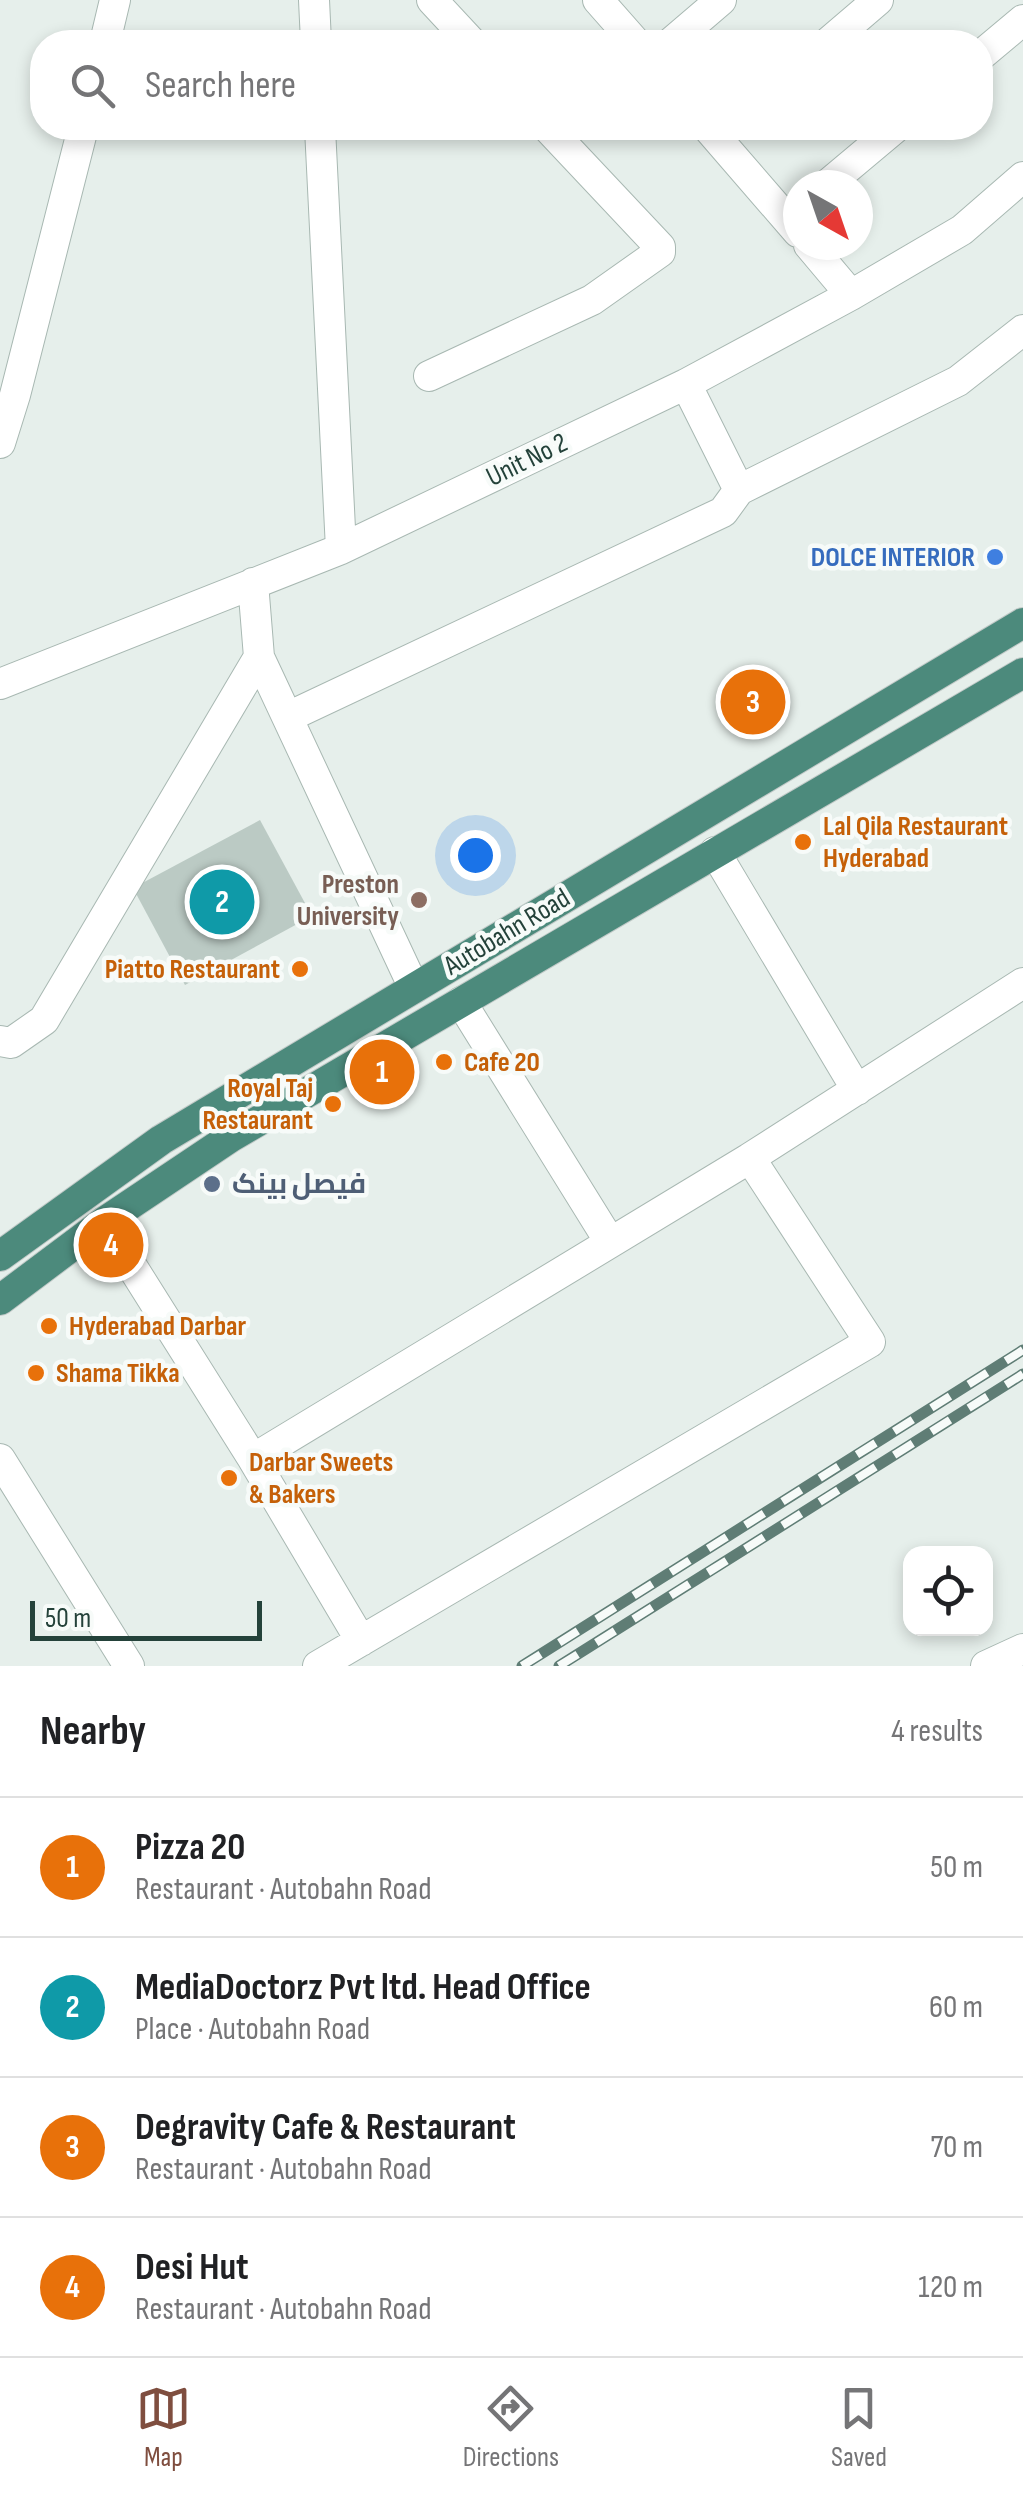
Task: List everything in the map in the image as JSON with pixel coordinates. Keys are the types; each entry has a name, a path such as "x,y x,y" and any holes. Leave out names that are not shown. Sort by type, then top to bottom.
{"highway":[{"name":"Autobahn Road","path":"0,1256 161,1140 1023,623"},
{"name":"Autobahn Road","path":"0,1300 104,1222 231,1137 1023,673"}],"street":[{"path":"107,30 115,0"},
{"path":"314,0 315,30"},
{"path":"432,0 460,30"},
{"path":"598,0 624,30"},
{"path":"686,30 721,0"},
{"path":"843,30 878,0"},
{"path":"993,45 1023,20"},
{"path":"0,443 7,393 80,140"},
{"path":"321,140 341,548"},
{"path":"429,376 592,300 660,252 660,246 559,140"},
{"path":"727,140 783,207"},
{"path":"845,170 881,140"},
{"name":"Unit No 2","path":"0,684 341,548 686,384 962,230 1023,177"},
{"path":"822,260 851,294"},
{"path":"288,717 723,512 740,490 958,381 1023,330"},
{"path":"686,384 740,490"},
{"path":"253,583 259,657 414,988"},
{"path":"0,1041 11,1042 44,1020 259,657"},
{"path":"715,852 856,1090"},
{"path":"253,1459 750,1158 1023,983"},
{"path":"461,1002 610,1242"},
{"path":"318,1666 870,1342 750,1158"},
{"path":"104,1222 361,1640"},
{"path":"0,1460 129,1666"},
{"path":"986,1666 1023,1649"}],"building":[{"path":"260,820 312,916 185,985 133,888"}],"railway":[{"path":"522,1666 1023,1350"},
{"path":"559,1666 1023,1374"}],"place":[{"name":"DOLCE INTERIOR","path":"995,557"},
{"name":"Degravity Cafe & Restaurant","path":"753,702"},
{"name":"Lal Qila Restaurant Hyderabad","path":"803,842"},
{"name":"Preston University","path":"419,900"},
{"name":"MediaDoctorz Pvt ltd. Head Office","path":"222,902"},
{"name":"Piatto Restaurant","path":"300,969"},
{"name":"Cafe 20","path":"444,1062"},
{"name":"Pizza 20","path":"382,1072"},
{"name":"Royal Taj Restaurant","path":"333,1104"},
{"name":"فیصل بینک","path":"212,1184"},
{"name":"Desi Hut","path":"111,1245"},
{"name":"Hyderabad Darbar","path":"49,1326"},
{"name":"Shama Tikka","path":"36,1373"},
{"name":"Darbar Sweets & Bakers","path":"229,1478"}]}
